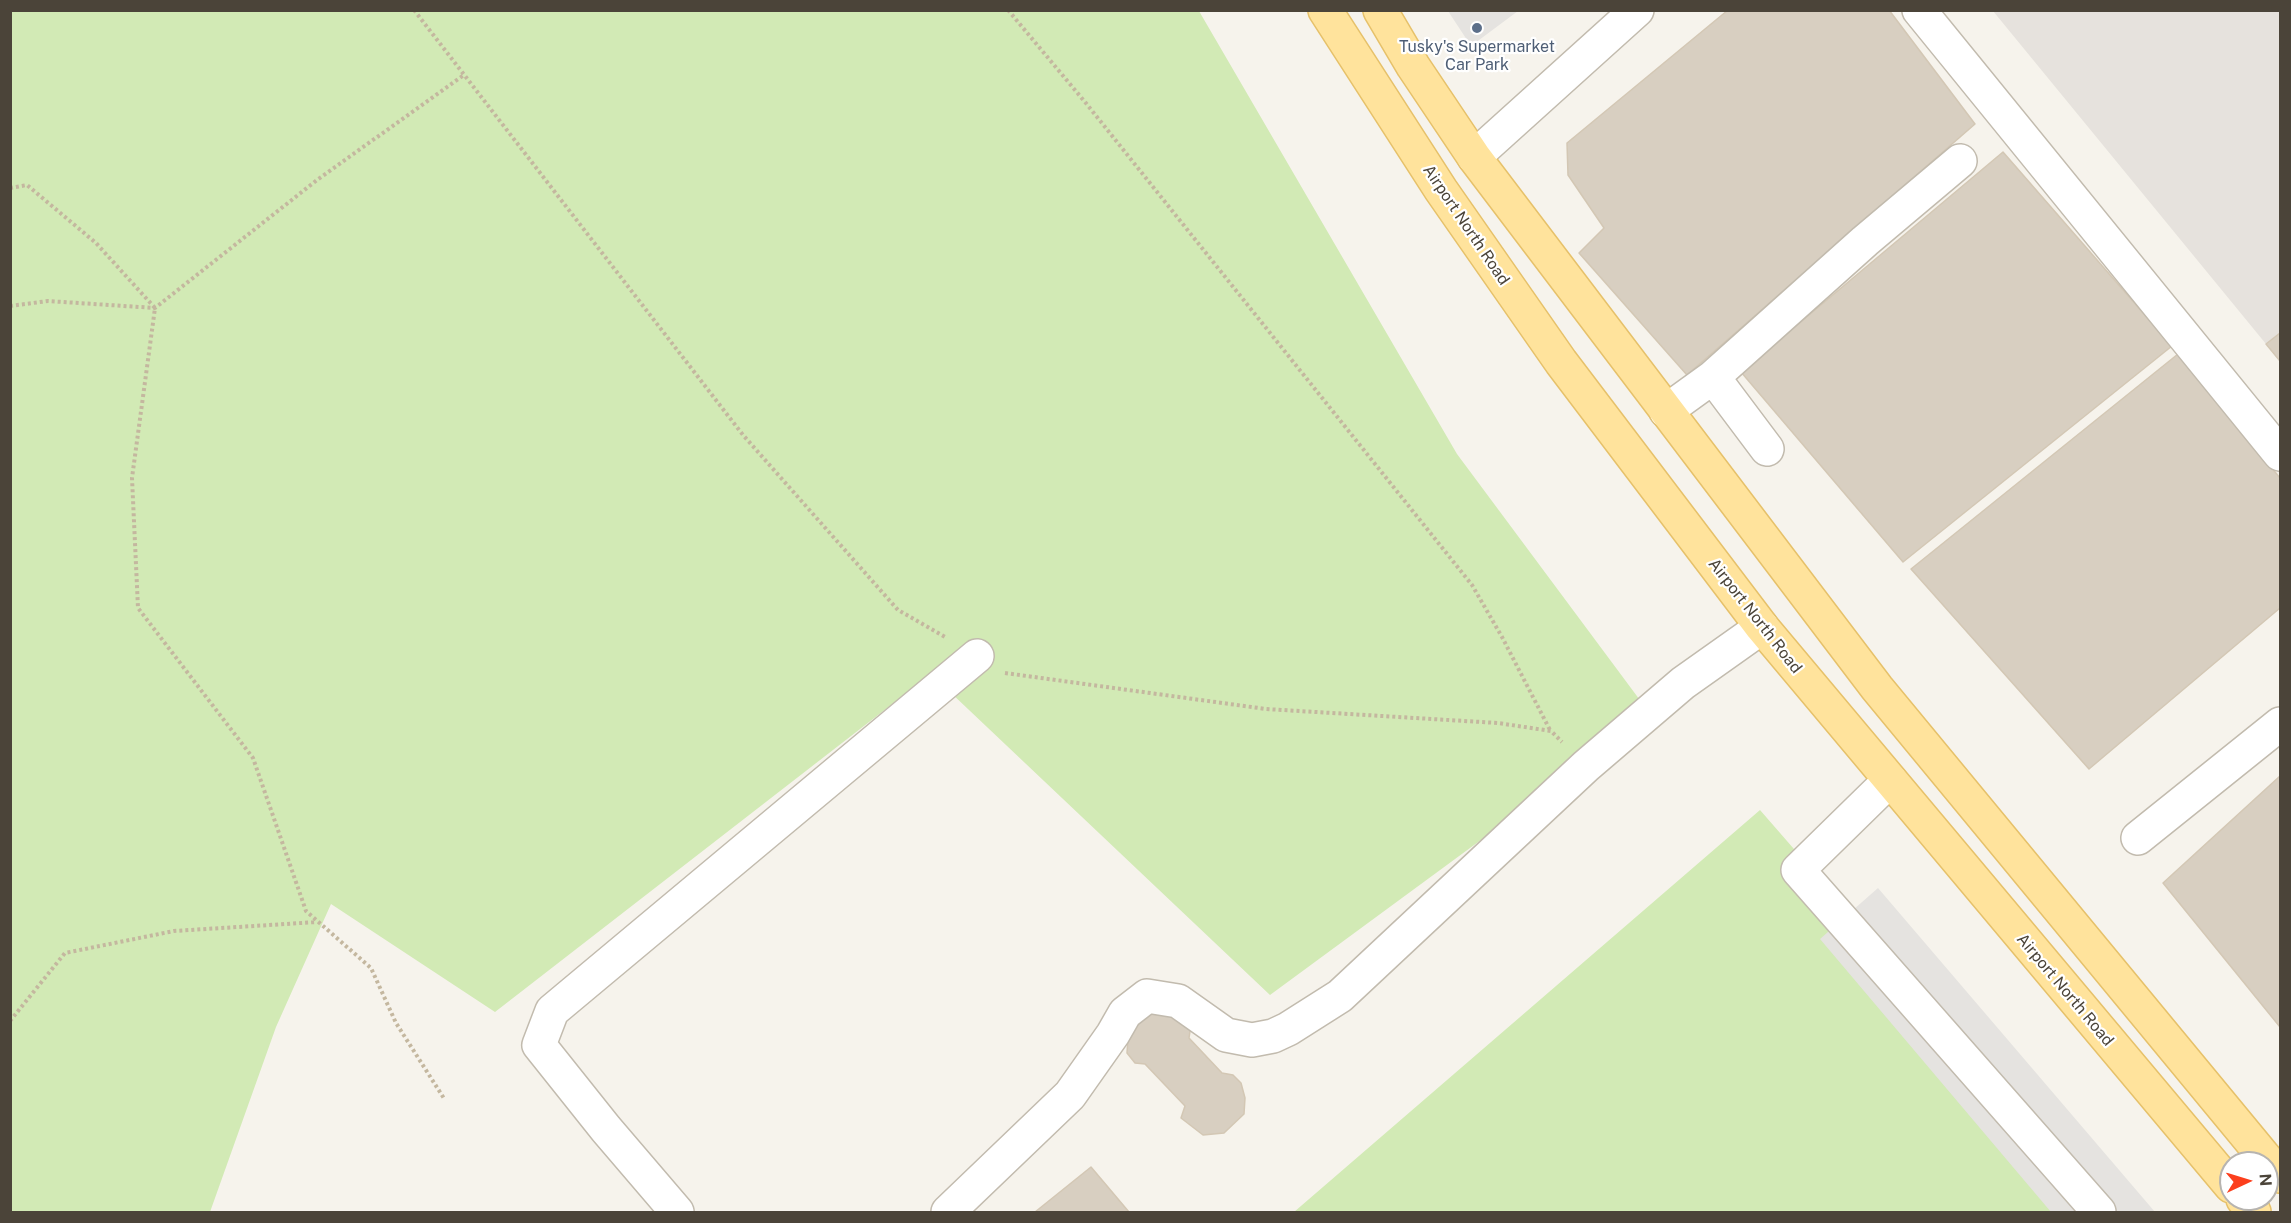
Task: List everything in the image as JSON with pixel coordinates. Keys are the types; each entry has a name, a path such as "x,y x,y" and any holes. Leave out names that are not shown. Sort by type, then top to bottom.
{"main road":[{"name":"Airport North Road","path":"1325,10 1441,190 1555,353 1762,627 2219,1172"},
{"path":"1380,10 1413,66 1474,157 1877,688 2280,1176"}],"street":[{"path":"1474,157 1637,10"},
{"path":"1919,10 2280,454"},
{"path":"1666,411 1713,377 1865,241 1960,161"},
{"path":"1713,377 1767,449"},
{"path":"948,1212 1070,1095 1113,1034 1125,1012 1148,996 1178,1000 1226,1035 1252,1040 1273,1036 1288,1029 1340,996 1586,766 1683,683 1762,627"},
{"path":"677,1212 606,1129 539,1045 552,1011 977,656"},
{"path":"2138,838 2280,724"},
{"path":"1890,780 1798,870 2098,1212"}],"path":[{"path":"414,10 743,435 898,610 1008,674 1254,707 1498,723 1551,731"},
{"path":"1008,10 1085,102 1472,585 1503,637 1551,731 1586,766"},
{"path":"10,306 48,301 155,308 317,180 464,75"},
{"path":"10,188 27,185 96,243 155,308 132,478 138,608 253,758 306,911 371,968 396,1023 445,1100"},
{"path":"10,1021 65,953 174,931 318,922"}],"shaded area":[{"name":"Tusky's Supermarket Car Park","path":"1448,11 1518,11 1471,46"},
{"path":"1993,11 2280,11 2280,362 2266,344"},
{"path":"1878,888 2155,1212 2051,1212 1820,939"}],"green space":[{"path":"10,11 1199,11 1457,454 1651,715 1270,995 931,674 495,1012 331,904 276,1027 210,1212 11,1212"},
{"path":"1760,810 2110,1212 1294,1212"}],"building":[{"path":"1728,10 1889,10 1975,124 1687,375 1579,253 1604,228 1568,175 1567,143"},
{"path":"2003,152 2172,346 1903,562 1741,372"},
{"path":"2280,333 2280,361 2266,344"},
{"path":"2178,354 2280,478 2280,608 2089,769 1911,569"},
{"path":"2280,776 2280,1027 2163,883"},
{"path":"1149,1008 1175,1008 1191,1025 1189,1038 1222,1073 1233,1075 1241,1083 1245,1098 1244,1114 1224,1133 1203,1135 1181,1118 1185,1106 1145,1064 1135,1063 1127,1053 1128,1038"},
{"path":"1091,1167 1129,1212 1035,1212"}],"place":[{"name":"Tusky's Supermarket Car Park","path":"1477,28"}]}
